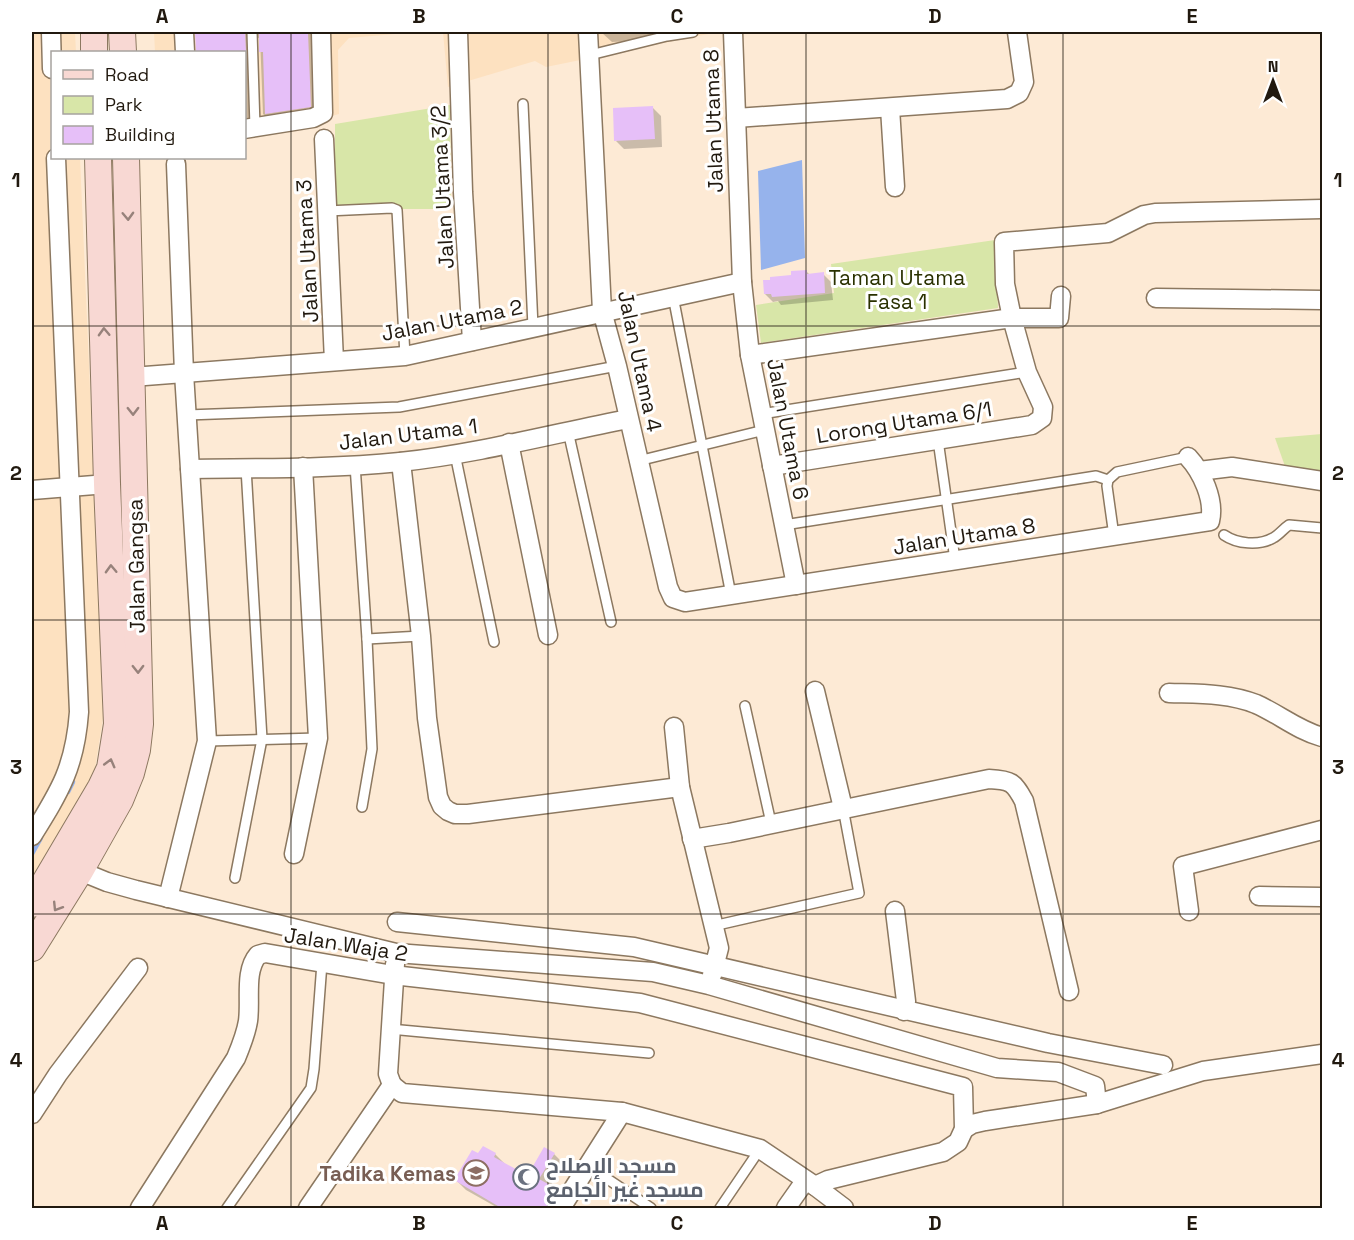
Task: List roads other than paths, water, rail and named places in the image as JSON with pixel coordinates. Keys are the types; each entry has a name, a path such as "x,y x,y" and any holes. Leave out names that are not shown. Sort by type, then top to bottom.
{"main road":[{"path":"94,32 94,51"},
{"path":"122,32 123,51"},
{"name":"Jalan Gangsa","path":"32,904 101,788 110,768 117,724 107,484 98,159"},
{"name":"Jalan Gangsa","path":"32,948 80,872 120,800 131,773 139,733 126,159"}],"street":[{"path":"51,32 52,51"},
{"path":"184,32 185,51"},
{"path":"250,128 313,118 323,113 321,32"},
{"name":"Jalan Utama 3/2","path":"458,32 472,341"},
{"name":"Jalan Utama 4","path":"588,32 602,311 668,587 673,598"},
{"name":"Jalan Utama 8","path":"733,32 742,282"},
{"path":"736,118 1006,99 1018,93 1024,82 1017,32"},
{"path":"890,108 895,187"},
{"name":"Jalan Utama 3","path":"324,139 334,362"},
{"path":"32,836 58,794 71,765 77,741 79,712 56,159"},
{"path":"168,898 207,741 184,373 176,164"},
{"path":"1027,372 1011,318 1005,284 1004,242 1108,233 1144,214 1323,209"},
{"name":"Jalan Utama 2","path":"132,377 405,356 742,282"},
{"name":"Jalan Utama 6","path":"742,282 750,355 796,585"},
{"path":"750,355 1011,318 1059,318 1061,296"},
{"path":"1156,298 1323,300"},
{"name":"Lorong Utama 6/1","path":"772,466 1032,425 1042,418 1043,407 1027,372"},
{"name":"Jalan Utama 1","path":"190,470 401,462 455,454 628,419"},
{"path":"509,443 548,635"},
{"path":"401,462 421,636 427,718 438,797 442,806 454,814 488,813 680,787"},
{"path":"1194,464 1232,467 1323,481"},
{"name":"Jalan Utama 8","path":"673,598 685,602 1210,521 1213,510 1194,464"},
{"path":"294,854 318,738 303,467"},
{"path":"32,489 107,484"},
{"path":"815,691 843,808"},
{"path":"1169,693 1213,694 1242,699 1269,710 1296,727 1323,737"},
{"path":"674,727 680,787 718,948 709,986"},
{"path":"692,839 989,779 1013,783 1023,801 1069,991"},
{"path":"1189,911 1183,866 1323,830"},
{"path":"80,872 107,882 168,898 396,953 653,972 997,1068 1058,1072 1096,1095"},
{"path":"1258,896 1323,897"},
{"path":"895,911 906,1001 904,1011"},
{"path":"397,922 634,947 904,1011 1163,1065"},
{"path":"544,964 546,938"},
{"name":"Jalan Waja 2","path":"140,1209 236,1058 248,1020 251,966 258,955 265,953 393,975 640,1003 963,1087"},
{"path":"396,953 388,1074 392,1085 402,1094 622,1112 760,1149 844,1209"},
{"path":"32,1114 58,1074 138,968"},
{"path":"1096,1095 1098,1052"},
{"path":"786,1209 810,1184 943,1152 958,1142 964,1130 972,1124 1203,1071 1323,1054"},
{"path":"964,1130 963,1087 997,1068"},
{"path":"308,1209 392,1085"},
{"path":"561,1209 622,1112"}],"lane":[{"path":"250,128 252,32"},
{"path":"590,55 667,34 693,32"},
{"path":"523,104 533,327"},
{"path":"327,211 392,208 397,210 405,356"},
{"path":"673,296 731,595"},
{"path":"187,416 399,407 617,366"},
{"path":"638,461 701,446 763,422 1027,372"},
{"path":"568,431 611,622"},
{"path":"938,440 955,560"},
{"path":"455,454 494,642"},
{"path":"1114,536 1108,480 1117,472 1194,464"},
{"path":"355,465 372,749 362,807"},
{"path":"235,878 262,739 246,468"},
{"path":"784,525 1096,476 1108,480"},
{"path":"1224,536 1242,543 1261,542 1276,536 1288,525 1323,528"},
{"path":"367,639 421,636"},
{"path":"745,706 771,823"},
{"path":"207,741 318,738"},
{"path":"713,926 859,893 843,808"},
{"path":"227,1209 311,1088 322,963"},
{"path":"390,1029 649,1053"},
{"path":"720,1209 760,1149"},
{"path":"588,1166 651,1209"}],"water":[{"path":"802,160 805,258 761,270 758,171"}],"waterway":[{"path":"68,792 73,782"},
{"path":"32,854 41,838"}],"place":[{"name":"Tadika Kemas","path":"476,1173"},
{"name":"مسجد الإصلاح مسجد غير الجامع","path":"526,1177"}],"park label":[{"name":"Taman Utama Fasa 1","path":"897,289"}]}
